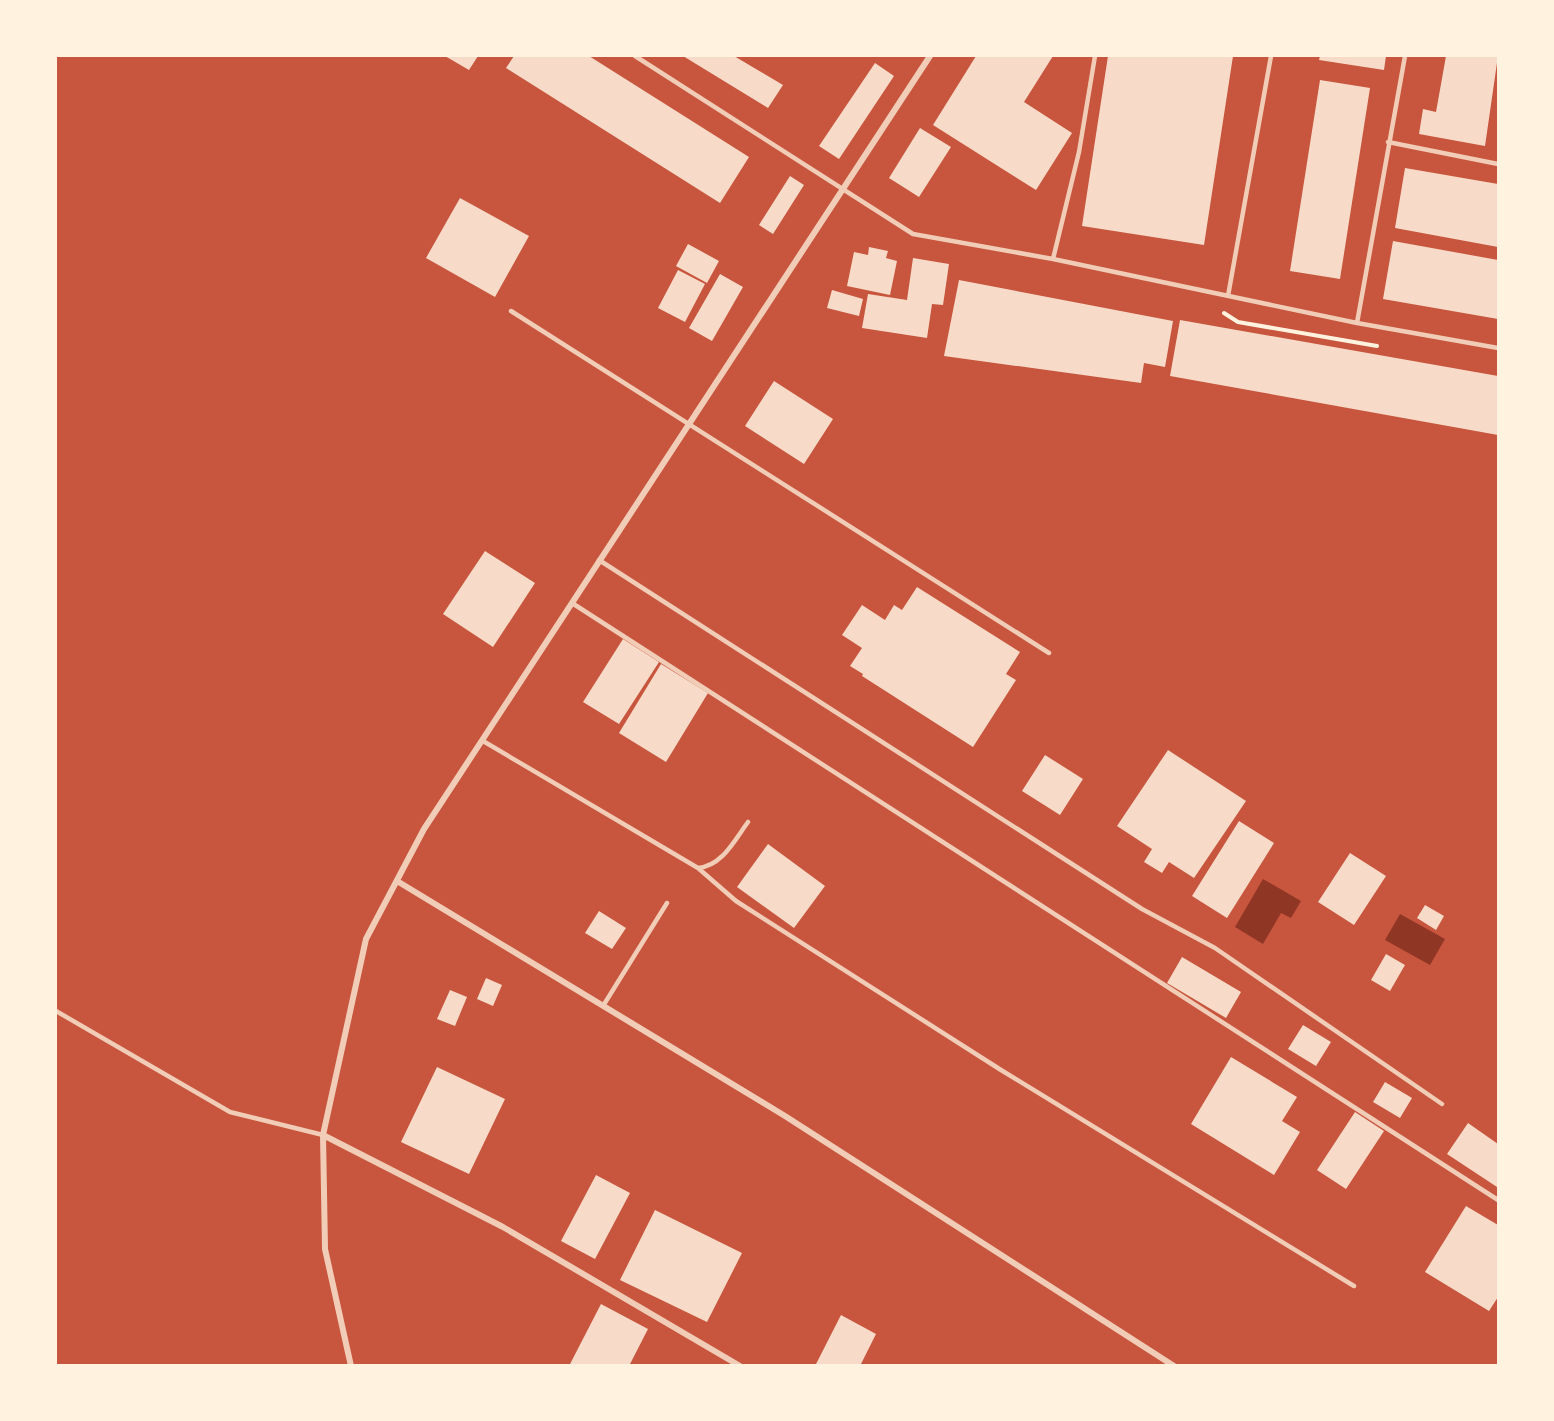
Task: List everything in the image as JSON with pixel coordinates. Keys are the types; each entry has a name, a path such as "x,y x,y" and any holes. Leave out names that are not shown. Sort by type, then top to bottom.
{"street":[{"path":"351,1365 326,1249 322,1135 366,939 424,829 599,560 690,426 930,56"},
{"path":"397,881 785,1116 1174,1365"},
{"path":"322,1135 503,1227 740,1365"}],"lane":[{"path":"634,56 913,234 1053,259 1357,323 1498,348"},
{"path":"1053,259 1079,152 1095,56"},
{"path":"1228,296 1270,56"},
{"path":"1357,323 1405,56"},
{"path":"1388,142 1498,164"},
{"path":"511,311 1049,652"},
{"path":"599,560 1142,909 1215,948 1442,1104"},
{"path":"572,603 1498,1200"},
{"path":"483,741 698,868 736,901 981,1058 1354,1286"},
{"path":"698,868 710,867 718,862 748,822"},
{"path":"603,1006 667,903"},
{"path":"56,1011 230,1112 322,1135"}],"shaded area":[{"path":"1263,879 1301,901 1291,918 1281,913 1263,944 1235,927"},
{"path":"1400,914 1445,939 1430,965 1385,940"}],"building":[{"path":"445,56 478,56 469,70"},
{"path":"514,56 589,56 749,157 720,203 506,68"},
{"path":"683,56 734,56 783,85 768,108"},
{"path":"976,56 1053,56 1024,102 1072,133 1036,190 933,125"},
{"path":"1108,56 1233,56 1204,245 1082,226"},
{"path":"1320,56 1386,56 1384,70 1319,60"},
{"path":"1446,56 1498,56 1485,146 1419,134 1423,109 1436,112"},
{"path":"875,63 894,76 839,159 819,146"},
{"path":"1320,80 1370,88 1340,279 1290,271"},
{"path":"920,128 951,147 919,197 889,178"},
{"path":"1405,168 1498,184 1498,247 1395,228"},
{"path":"790,176 804,185 773,234 759,225"},
{"path":"460,198 529,236 495,297 426,258"},
{"path":"1393,241 1498,260 1498,319 1383,299"},
{"path":"688,244 719,261 707,283 676,266"},
{"path":"869,247 888,251 886,258 897,261 890,295 847,286 854,252 868,255"},
{"path":"913,258 949,264 943,305 932,304 927,338 862,328 868,294 907,300"},
{"path":"678,270 705,284 685,322 658,308"},
{"path":"720,274 743,287 712,341 689,328"},
{"path":"959,280 1173,321 1165,367 1144,363 1141,383 944,356"},
{"path":"832,290 863,299 859,316 827,308"},
{"path":"1180,320 1498,376 1498,435 1170,376"},
{"path":"774,381 833,419 804,464 745,426"},
{"path":"485,551 535,583 493,647 443,614"},
{"path":"917,587 1020,652 1006,674 1016,680 973,747 850,666 862,648 842,635 862,605 885,620 894,605 902,610"},
{"path":"623,639 659,662 619,724 583,702"},
{"path":"661,664 708,693 666,762 619,733"},
{"path":"1168,750 1246,801 1194,878 1169,862 1162,873 1144,862 1152,849 1117,826"},
{"path":"1045,755 1083,779 1060,815 1022,791"},
{"path":"1239,821 1274,843 1227,918 1192,896"},
{"path":"768,844 825,886 794,928 737,887"},
{"path":"1350,853 1386,876 1354,925 1318,902"},
{"path":"1425,905 1444,916 1436,930 1417,918"},
{"path":"599,911 626,928 612,949 585,933"},
{"path":"1386,954 1405,965 1390,991 1371,980"},
{"path":"1182,957 1241,992 1226,1018 1167,983"},
{"path":"486,978 502,985 493,1006 477,999"},
{"path":"450,990 467,997 455,1026 437,1019"},
{"path":"1303,1025 1331,1042 1316,1066 1288,1049"},
{"path":"1231,1057 1297,1097 1282,1121 1300,1132 1274,1175 1191,1124"},
{"path":"437,1067 505,1099 469,1174 401,1142"},
{"path":"1385,1082 1412,1098 1400,1118 1373,1102"},
{"path":"1355,1112 1384,1131 1346,1189 1317,1170"},
{"path":"1468,1123 1498,1144 1497,1187 1447,1154"},
{"path":"596,1175 630,1193 595,1259 561,1241"},
{"path":"1466,1206 1498,1225 1498,1297 1489,1311 1425,1272"},
{"path":"655,1210 742,1253 707,1322 620,1280"},
{"path":"601,1304 648,1329 629,1366 569,1366"},
{"path":"841,1315 876,1334 860,1366 815,1366"}]}
